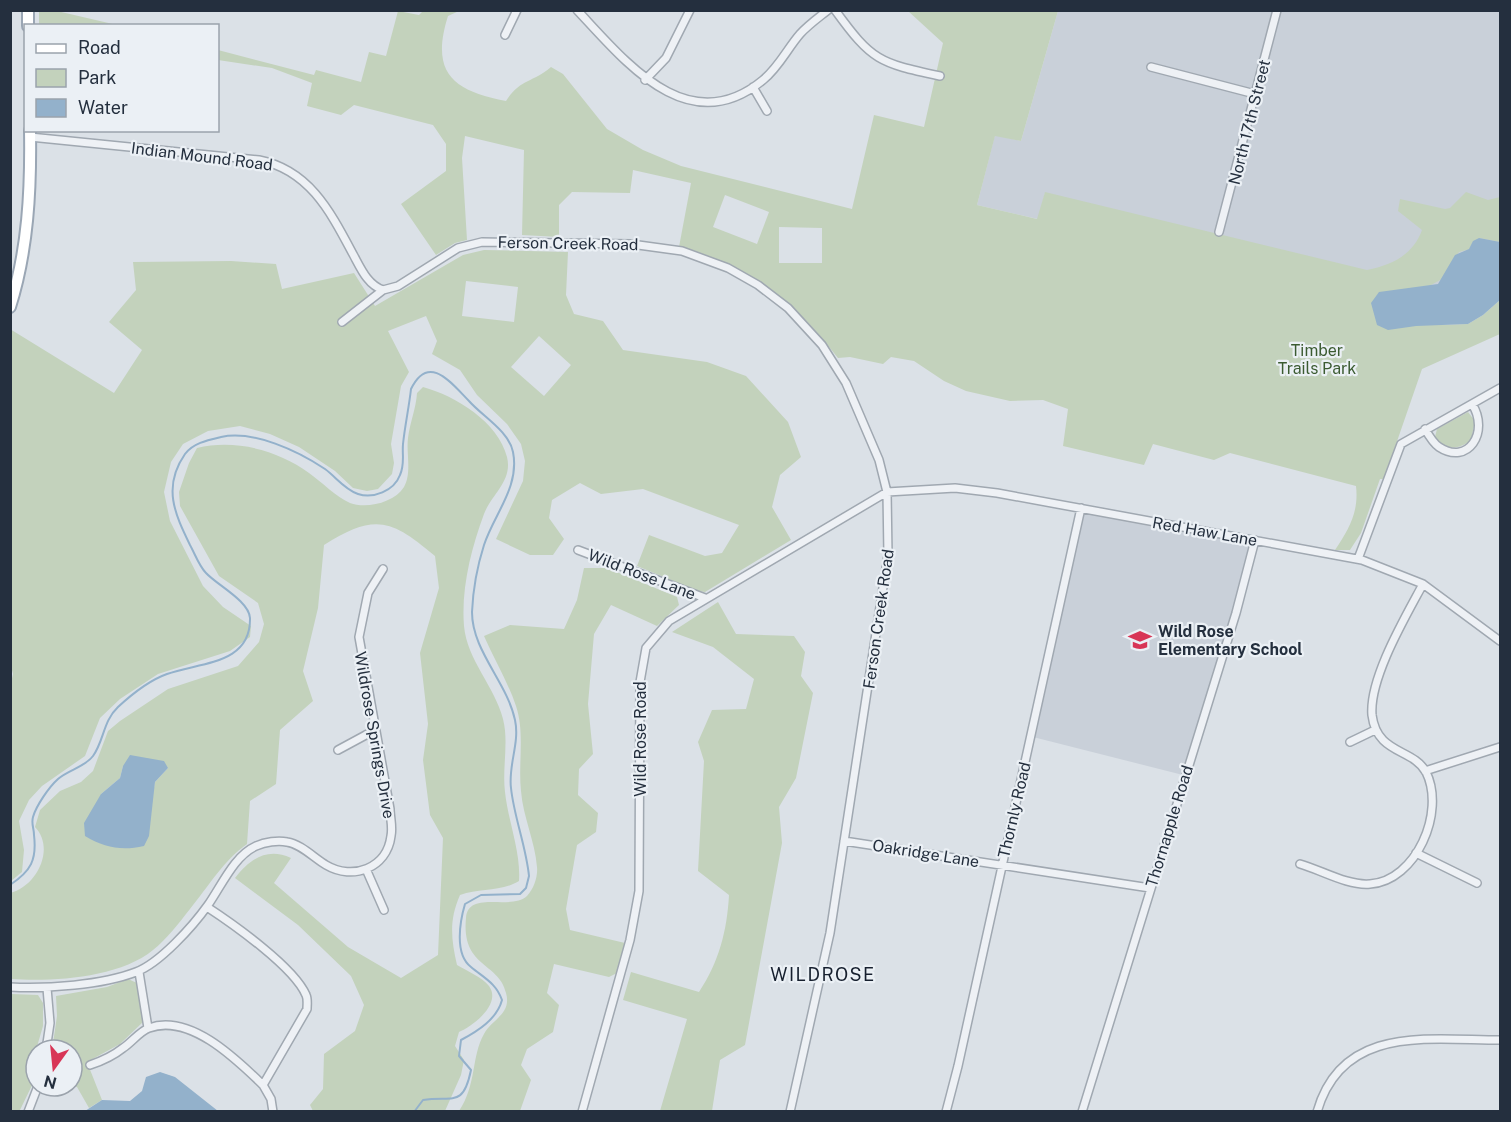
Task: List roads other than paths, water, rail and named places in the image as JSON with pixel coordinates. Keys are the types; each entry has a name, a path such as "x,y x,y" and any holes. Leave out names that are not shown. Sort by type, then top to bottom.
{"main road":[{"path":"10,307 27,223 30,134"}],"street":[{"path":"506,35 517,10"},
{"path":"577,10 645,80 669,94 697,101 723,99 753,87 772,72 801,33 828,10"},
{"path":"645,80 666,58 690,10"},
{"path":"835,10 861,46 874,56 896,67 940,76"},
{"name":"North 17th Street","path":"1219,232 1277,10"},
{"path":"1151,67 1256,94"},
{"path":"753,87 767,111"},
{"name":"Indian Mound Road","path":"30,134 258,160 283,167 308,184 323,201 360,267 375,287 383,290"},
{"name":"Ferson Creek Road","path":"342,322 383,290 398,286 458,249 482,242 631,244 682,251 742,275 774,296 801,320 822,345 846,383 868,431 887,492 889,534 885,578 820,986 790,1112"},
{"path":"1358,560 1398,448 1406,440 1500,388"},
{"path":"1425,429 1434,442 1443,449 1455,452 1466,448 1475,441 1480,430 1480,418 1472,404"},
{"name":"Red Haw Lane","path":"887,492 955,488 1081,508 1358,560 1387,568 1423,584 1500,641"},
{"name":"Wild Rose Road","path":"582,1112 630,940 639,891 641,664 646,648 669,621 887,492"},
{"name":"Thornly Road","path":"946,1112 1081,508"},
{"name":"Thornapple Road","path":"1082,1112 1236,613 1255,540"},
{"name":"Wild Rose Lane","path":"578,550 705,598"},
{"name":"Wildrose Springs Drive","path":"366,870 385,855 392,836 390,808 362,660 360,631 368,593 383,569"},
{"path":"1300,864 1369,885 1394,876 1405,869 1416,853 1431,807 1431,791 1425,771 1386,743 1375,729 1373,700 1386,658 1423,584"},
{"path":"1350,742 1375,729"},
{"path":"338,750 375,730"},
{"path":"1425,771 1500,747"},
{"path":"10,987 47,988 139,972 166,952 207,907 243,854 271,841 289,842 327,866 342,872 366,870 384,910"},
{"name":"Oakridge Lane","path":"844,841 1150,888"},
{"path":"1416,853 1477,883"},
{"path":"207,907 244,932 298,984 308,997 307,1009 263,1085"},
{"path":"139,972 148,1028"},
{"path":"47,988 50,1023 48,1038"},
{"path":"90,1065 121,1050 148,1028 170,1027 188,1030 215,1042 263,1085 273,1112"},
{"path":"1317,1112 1337,1073 1352,1058 1371,1047 1409,1039 1500,1040"}],"water":[{"path":"1479,238 1500,242 1500,300 1483,315 1468,324 1416,326 1388,330 1377,325 1371,303 1379,292 1438,284 1455,255 1469,249 1473,241"},
{"path":"130,755 164,761 168,768 155,782 149,836 144,846 114,847 85,836 84,823 101,794 120,778 123,766"},
{"path":"160,1072 175,1077 218,1111 85,1111 102,1100 130,1101 142,1091 146,1077"}],"waterway":[{"path":"10,885 23,875 31,864 35,844 32,819 40,802 58,779 86,763 93,756 109,718 118,707 154,680 233,653 242,645 248,633 250,618 244,605 204,570 197,560 176,511 173,500 174,478 188,450 221,437 261,439 289,449 314,462 353,492 364,495 376,494 393,485 402,471 403,444 411,389 418,378 425,373 433,372 440,375 501,431 513,452 514,465 510,489 484,545 476,578 472,612 483,653 505,693 515,720 516,737 511,788 529,876 526,888 520,894 481,895 465,904 460,928 462,954 471,967 493,985 502,1000 491,1019 461,1040 459,1056 471,1070 464,1090 455,1098 423,1100 414,1112"}],"place":[{"name":"Wild Rose Elementary School","path":"1140,640"}],"district":[{"name":"WILDROSE","path":"823,975"}],"park label":[{"name":"Timber Trails Park","path":"1317,359"}]}
